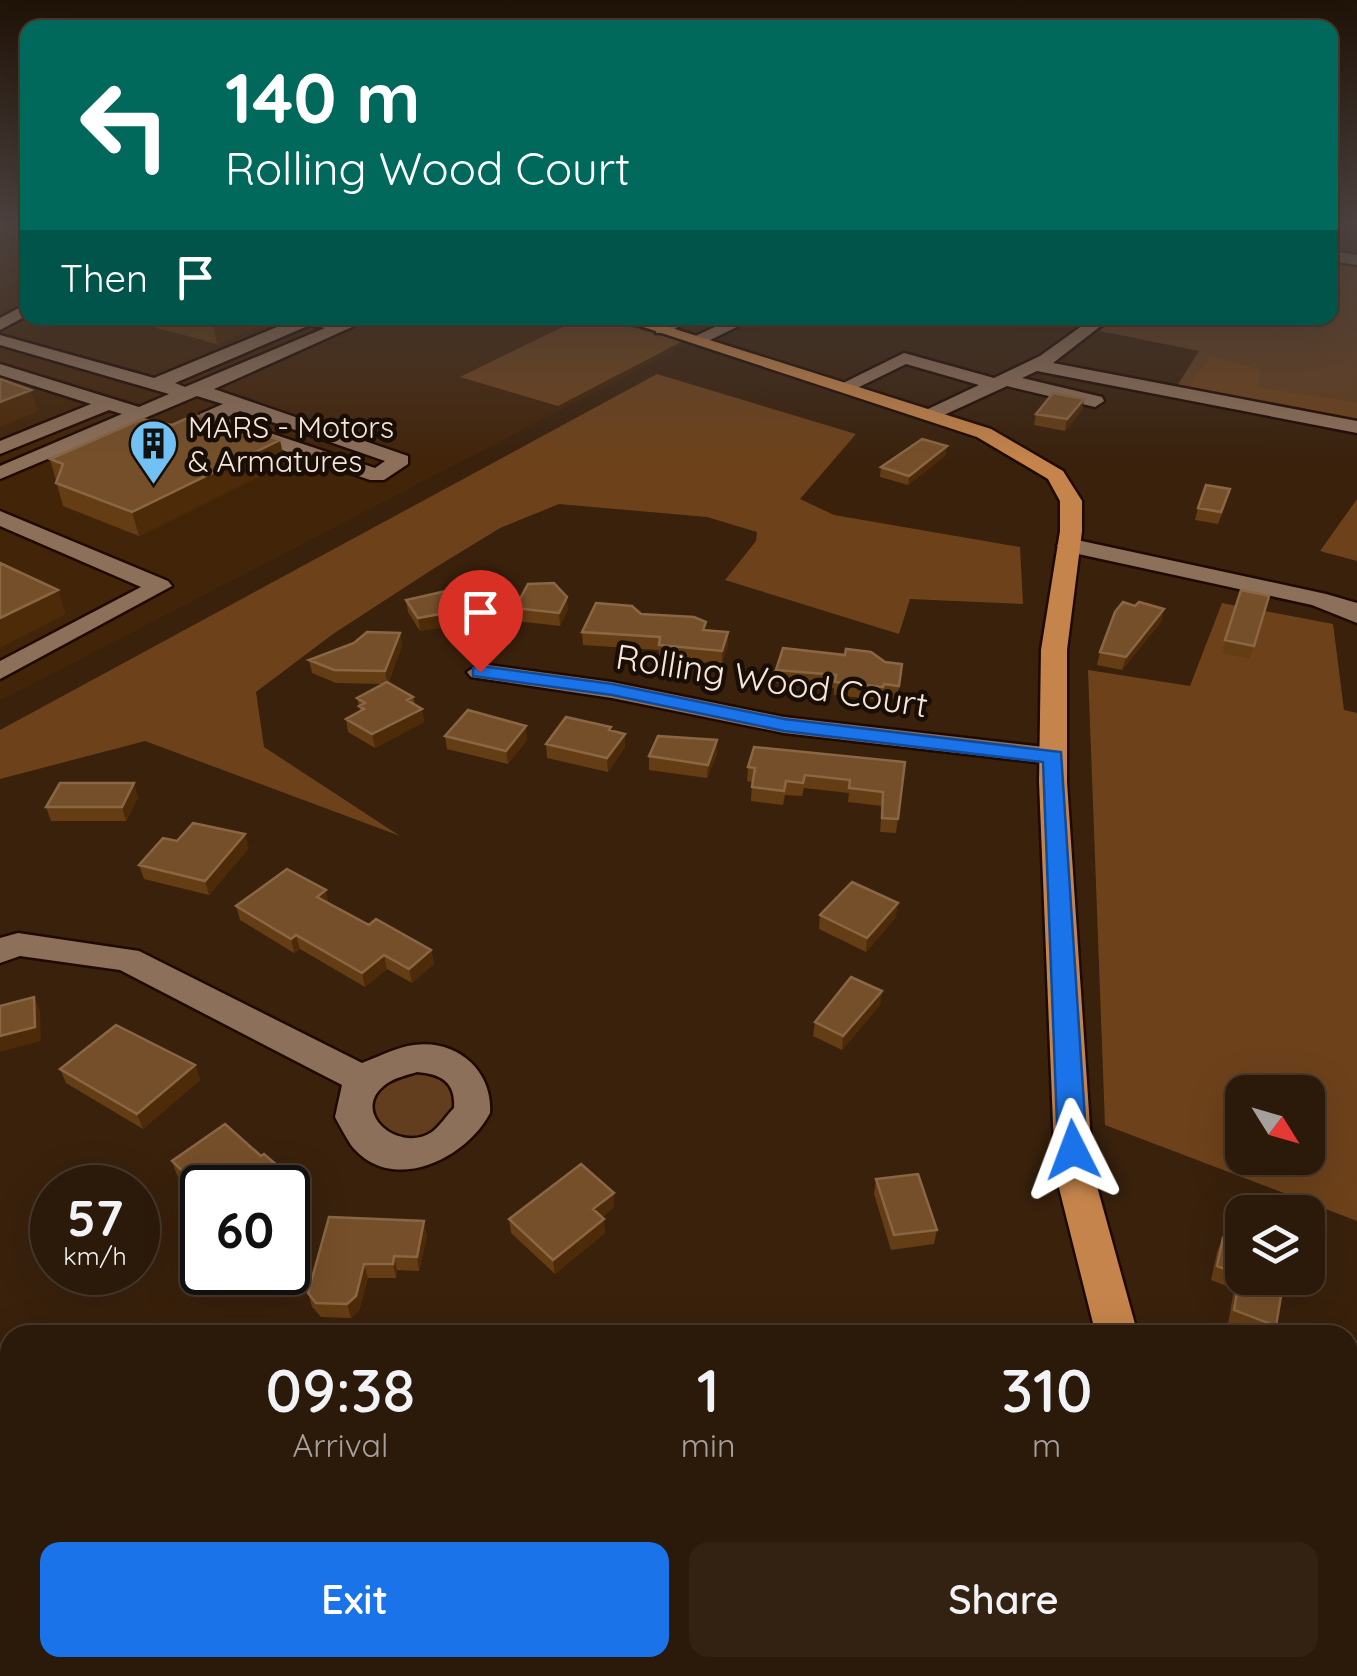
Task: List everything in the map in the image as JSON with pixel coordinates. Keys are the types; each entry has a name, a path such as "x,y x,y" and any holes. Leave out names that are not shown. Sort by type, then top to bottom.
{"main road":[{"path":"651,325 984,433 1056,475 1071,501 1054,650 1053,756 1074,1172 1113,1325"}],"street":[{"path":"161,386 162,382 296,325"},
{"path":"336,325 344,327"},
{"path":"0,473 348,325"},
{"path":"662,328 669,325"},
{"path":"698,340 732,325"},
{"path":"933,414 1034,366 1094,325"},
{"path":"0,340 240,404 401,460 376,476 207,418 240,404"},
{"path":"846,386 904,358 1095,401"},
{"path":"1034,366 1357,427"},
{"path":"0,369 141,414"},
{"path":"0,448 110,403"},
{"path":"0,518 160,586 0,671"},
{"path":"1068,545 1318,599 1350,609 1357,616"},
{"name":"Rolling Wood Court","path":"480,672 612,690 784,725 1053,756"},
{"path":"0,951 18,944 127,958 365,1081"}],"shaded area":[{"path":"0,304 20,304 20,325 725,325 0,701"},
{"path":"1338,304 1357,304 1357,422 1175,389 1199,351 1100,331 1106,325 1338,325"},
{"path":"567,325 623,325 683,341 558,406 460,377"},
{"path":"1211,356 1260,369 1258,387 1357,403 1357,418 1187,388"},
{"path":"657,374 856,434 800,499 834,515 1020,547 1023,604 910,599 899,634 725,580 756,541 757,532 707,517 559,504 500,528 433,569 333,634 256,692 264,747 400,836 145,741 0,779 0,730"},
{"path":"1357,499 1357,561 1320,551"},
{"path":"1222,603 1333,624 1344,710 1357,713 1357,1221 1325,1209 1325,1195 1289,1195 1236,1175 1325,1175 1325,1075 1225,1075 1225,1171 1105,1125 1088,670 1190,686"},
{"path":"441,1067 465,1098 442,1134 393,1143 363,1104 392,1071"}],"building":[{"path":"0,379 31,390 0,402"},
{"path":"1053,393 1084,399 1067,419 1036,414"},
{"path":"192,416 206,416 280,440 132,512 56,483 63,464 50,459 142,419 172,425"},
{"path":"922,439 947,446 909,476 881,467"},
{"path":"1206,485 1230,489 1221,512 1198,508"},
{"path":"0,563 58,590 0,618"},
{"path":"554,583 567,597 559,613 515,608 528,584"},
{"path":"464,587 479,607 418,618 406,600"},
{"path":"1241,590 1269,596 1254,646 1225,640"},
{"path":"1123,602 1164,609 1126,657 1100,652 1115,612"},
{"path":"596,603 632,606 641,614 694,617 706,622 703,630 728,632 722,651 659,645 660,637 582,632"},
{"path":"367,632 400,633 385,671 334,670 309,660 354,643"},
{"path":"783,648 845,655 846,649 871,652 885,662 902,664 899,686 835,682 836,675 776,670"},
{"path":"387,682 413,697 407,700 422,709 372,734 346,719 364,709 359,706 365,703 357,698"},
{"path":"468,710 526,726 506,751 445,736"},
{"path":"566,717 625,734 607,758 546,744"},
{"path":"658,736 717,740 708,765 649,756"},
{"path":"754,747 905,762 898,819 882,818 883,792 849,788 850,780 805,775 803,783 786,781 784,791 752,787 755,768 748,767"},
{"path":"60,783 134,783 122,807 46,807"},
{"path":"193,823 245,834 205,881 139,865 163,838 177,841"},
{"path":"287,869 326,890 317,897 369,925 376,919 431,950 409,969 384,955 362,973 296,935 291,939 236,906"},
{"path":"852,882 898,903 867,938 820,915"},
{"path":"851,977 882,991 843,1036 815,1022"},
{"path":"34,997 35,1027 0,1036 0,1006"},
{"path":"116,1025 195,1065 137,1114 60,1069"},
{"path":"225,1124 277,1165 180,1165 180,1169 172,1161"},
{"path":"581,1164 614,1193 593,1209 604,1219 553,1260 509,1219"},
{"path":"918,1174 937,1230 894,1235 876,1179"},
{"path":"329,1217 424,1221 417,1257 394,1256 393,1264 364,1264 356,1296 347,1304 316,1303 310,1295"},
{"path":"1223,1238 1225,1239 1225,1269 1217,1266"},
{"path":"1237,1295 1281,1295 1276,1325 1234,1310"}],"place":[{"name":"MARS - Motors & Armatures","path":"153,486"}],"route":[{"path":"480,672 574,683 784,725 1053,756 1073,1150"}]}
